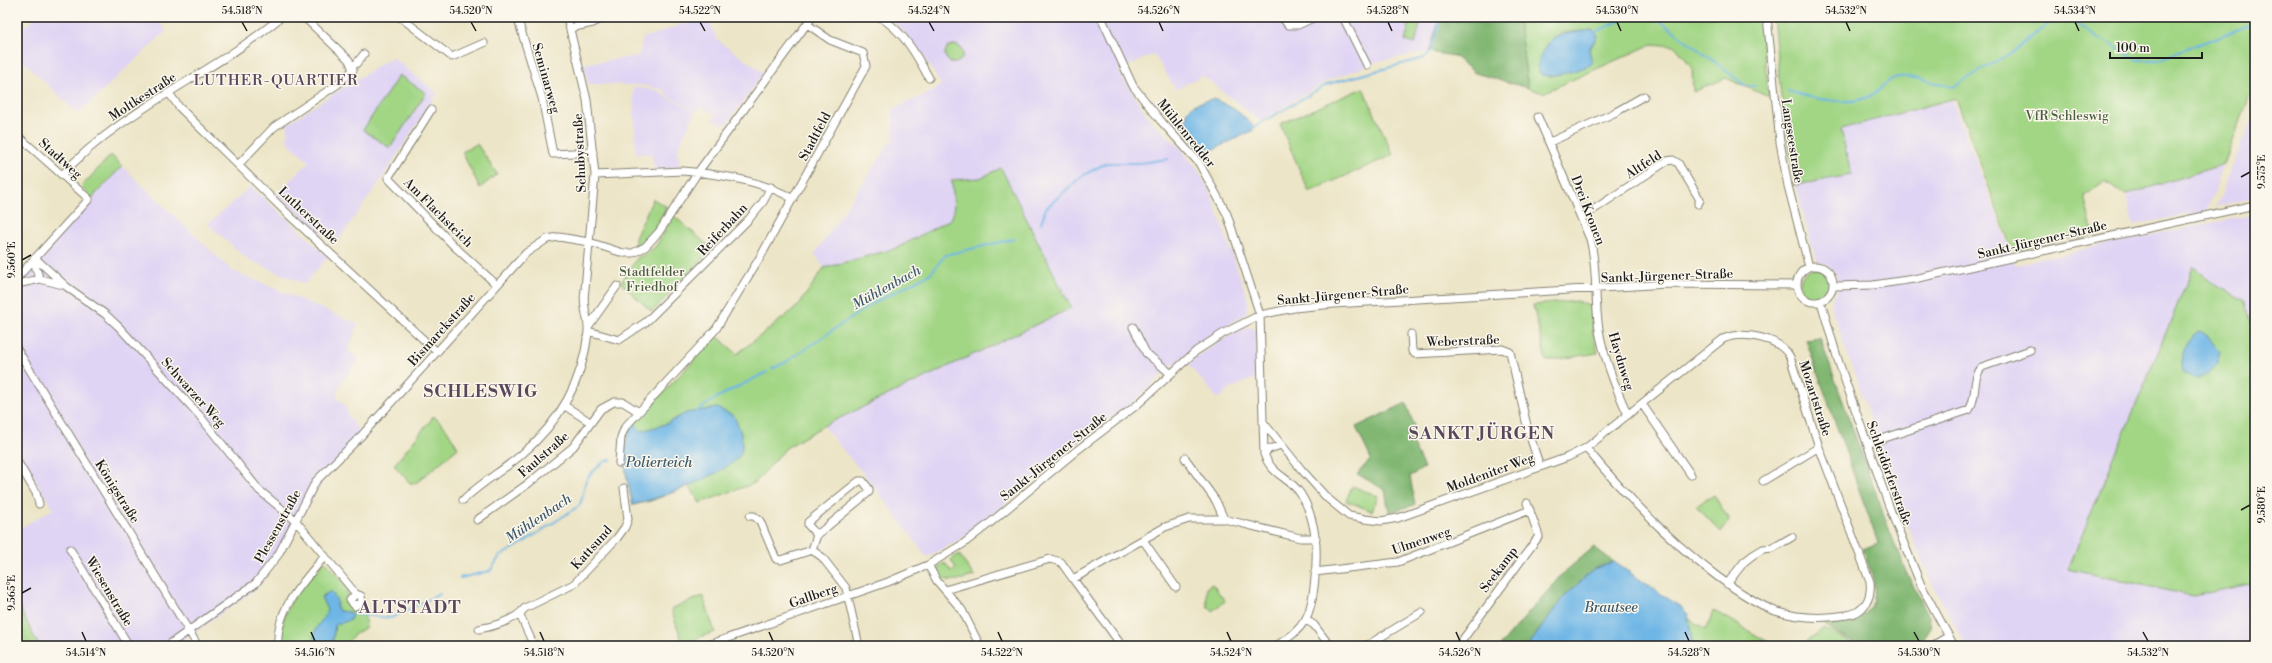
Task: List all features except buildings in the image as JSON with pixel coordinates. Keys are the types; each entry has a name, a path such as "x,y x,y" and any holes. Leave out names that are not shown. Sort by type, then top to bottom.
{"street":[{"name":"Moltkestraße","path":"62,175 113,129 228,55 281,17"},
{"path":"239,164 274,126 351,74 353,70 353,65 304,17"},
{"path":"400,17 452,57 484,43"},
{"name":"Seminarweg","path":"517,17 542,98 552,154 593,152"},
{"name":"Schubystraße","path":"567,17 587,100 595,175 584,290 584,307 588,329"},
{"path":"570,28 592,23 604,17"},
{"path":"589,242 623,253 633,253 645,247 659,232 698,172 812,17"},
{"path":"880,17 897,30 915,51 930,78"},
{"name":"Mühlenredder","path":"1101,17 1133,86 1160,121 1199,163 1214,189 1238,246 1260,315"},
{"path":"1282,17 1288,25 1298,25 1315,17"},
{"path":"1344,17 1367,65"},
{"name":"Langseestraße","path":"1767,17 1781,149 1788,186 1809,267"},
{"name":"Stadtfeld","path":"793,199 866,66 863,53 830,40 807,24"},
{"path":"353,65 356,64 364,54"},
{"name":"Lutherstraße","path":"169,93 179,107 239,164 291,217 333,253 437,352"},
{"path":"1550,142 1614,113 1644,96"},
{"name":"Am Flachsteich","path":"431,110 388,178 455,247 497,285"},
{"name":"Drei Kronen","path":"1538,117 1550,142 1581,218 1594,255 1597,288"},
{"name":"Stadtweg","path":"17,135 89,199 35,258"},
{"name":"Altfeld","path":"1581,218 1667,161 1673,160 1678,163 1697,192 1700,200 1698,204"},
{"path":"595,175 683,171 698,172 771,187 793,199 762,254 716,329 629,421 621,437 619,463"},
{"name":"Reiferbahn","path":"588,329 619,340 646,322 749,219 763,202 771,187"},
{"name":"Sankt-Jürgener-Straße","path":"1834,286 1873,285 1914,279 2255,205"},
{"name":"Bismarckstraße","path":"327,470 437,352 526,253 547,240 559,237 589,242"},
{"path":"17,278 35,258"},
{"path":"35,258 36,270 40,279"},
{"name":"Schwarzer Weg","path":"35,258 67,287 105,314 119,327 230,452 259,490 295,520 356,594"},
{"path":"1809,267 1821,267 1826,270 1833,280 1834,286 1830,296 1820,302 1809,302 1804,300 1796,285 1800,274 1809,267"},
{"name":"Schwarzer Weg","path":"17,284 40,279 67,287"},
{"name":"Sankt-Jürgener-Straße","path":"928,565 963,544 1076,451 1137,405 1170,373 1196,351 1224,333 1260,315 1294,308 1334,304 1667,284 1796,285"},
{"path":"463,500 485,480 522,455 544,432 565,406 577,380 584,358 588,329 617,286"},
{"name":"Haydnweg","path":"1597,288 1601,339 1616,388 1628,415"},
{"name":"Schleidörferstraße","path":"1820,302 1867,444 1909,559 1954,646"},
{"path":"1260,315 1264,454 1268,464 1276,474 1287,480 1300,494 1312,521 1316,538 1315,572 1310,609 1306,620 1296,632 1276,646"},
{"path":"1133,327 1146,353 1170,373"},
{"name":"Weberstraße","path":"1411,334 1412,351 1415,354 1502,349 1510,352 1528,430 1540,467"},
{"name":"Mozartstraße","path":"1586,448 1723,339 1731,336 1750,335 1781,345 1787,350 1819,447 1870,582 1871,591 1868,601 1857,612 1835,618 1799,616 1774,610 1748,597 1727,584"},
{"name":"Königstraße","path":"17,349 198,646"},
{"path":"1867,444 1969,410 1972,405 1977,373 1982,367 2030,350"},
{"name":"Faulstraße","path":"477,520 529,483 573,447 601,409 614,402 624,402 639,412"},
{"path":"1642,404 1691,475"},
{"path":"565,406 590,422"},
{"name":"Moldeniter Weg","path":"1263,422 1317,487 1340,509 1349,516 1381,521 1416,512 1540,467 1586,448"},
{"path":"1264,454 1269,449 1281,445"},
{"path":"1763,481 1819,447"},
{"path":"1586,448 1664,533 1692,558 1727,584 1744,562 1753,555 1763,549 1773,548 1792,538"},
{"path":"1185,458 1216,501 1224,518"},
{"path":"17,461 36,493 39,504"},
{"name":"Plessenstraße","path":"168,646 256,583 278,555 308,494 327,470"},
{"path":"812,550 817,535 869,492 869,489 863,481 859,481 808,522 808,525 817,535"},
{"name":"Kattsund","path":"479,629 493,626 520,615 531,605 574,584 617,538 625,526 628,519 624,488"},
{"name":"Ulmenweg","path":"1315,572 1398,562 1528,506"},
{"name":"Seekamp","path":"1458,646 1539,536 1528,506"},
{"path":"750,516 754,516 760,521 776,559 781,560 812,550"},
{"path":"1073,579 1171,524 1189,519 1224,518 1300,538 1316,538"},
{"path":"1143,540 1176,587"},
{"name":"Wiesenstraße","path":"70,549 129,646"},
{"path":"812,550 822,557 846,588 859,646"},
{"path":"278,646 277,636 288,603 295,591 324,556"},
{"path":"945,590 1050,559 1061,562 1122,646"},
{"path":"928,565 937,581 962,610 980,646"},
{"name":"Gallberg","path":"704,646 847,596 928,565"},
{"path":"1366,646 1422,612"},
{"path":"520,615 534,646"},
{"path":"1306,620 1314,625 1330,646"},
{"path":"1932,646 1949,636"}],"shaded area":[{"path":"36,17 157,17 166,31 78,114 17,55 17,33"},
{"path":"704,17 708,17 717,40 764,73 726,125 713,120 715,114 701,107 698,112 664,94 665,90 641,85 589,84 583,64 639,56 643,38"},
{"path":"887,17 1440,17 1429,52 1379,61 1329,80 1260,121 1202,75 1176,90 1154,54 1118,70 1150,120 1180,148 1197,169 1211,194 1248,300 1246,314 1209,336 1170,367 1135,401 1076,444 990,517 962,538 927,557 873,485 823,426 1071,308 1000,168 980,178 952,180 954,211 952,219 897,248 824,268 815,254 893,138 893,109 935,90 941,85 920,50 899,27"},
{"path":"392,57 437,93 383,177 335,245 276,194 309,162 287,141 288,123"},
{"path":"633,87 660,91 661,94 695,111 678,149 679,167 654,170 652,154 636,154"},
{"path":"1952,100 2000,223 2014,265 2107,244 2255,214 2255,340 2244,301 2232,388 2173,411 2165,357 2181,314 2177,305 2068,569 2193,596 2255,583 2255,646 1966,646 1930,579 1905,519 1832,309 1832,298 1837,292 1837,276 1830,267 1818,261 1812,247 1796,185 1851,175 1840,129"},
{"path":"2255,111 2255,196 2216,207"},
{"path":"2224,164 2208,208 2204,211 2133,225 2126,195"},
{"path":"122,166 231,270 358,324 348,350 359,359 340,385 336,397 345,405 349,417 363,436 328,471 268,574 256,589 182,641 173,646 39,646 17,603 17,530 53,509 17,450 17,282"},
{"path":"251,186 328,257 305,284 247,259 208,224"},
{"path":"1250,327 1256,331 1256,378 1231,388 1218,399 1188,364 1208,349 1237,331"}],"green space":[{"path":"1440,17 1518,17 1528,88 1475,73 1454,56 1429,52"},
{"path":"1518,17 1748,17 1760,19 1769,97 1726,78 1693,92 1692,67 1675,46 1652,44 1543,93 1528,88","holes":["1592,30 1598,35 1578,70 1563,72 1549,77 1544,47 1561,33"]},
{"name":"VfR Schleswig","path":"1773,17 2255,17 2255,82 2224,164 2126,195 2105,182 2084,196 2093,235 2016,250 2010,245 1956,98 1841,129 1851,175 1796,185 1781,96"},
{"path":"1410,22 1420,24 1415,44 1405,41"},
{"path":"954,45 960,48 963,54 960,60 954,63 948,60 945,54 948,48"},
{"path":"399,75 426,93 390,148 363,130"},
{"path":"1363,88 1393,155 1309,192 1280,124"},
{"path":"477,144 497,174 480,188 462,152"},
{"path":"111,155 122,166 92,198 81,187"},
{"path":"1001,168 1071,308 823,426 786,448 755,483 700,503 689,486 651,501 633,505 625,460 628,438 632,428 639,418 717,336 737,354 798,306 824,268 897,248 951,219 954,211 952,180 980,178"},
{"path":"653,199 667,207 654,230 635,246 635,238"},
{"name":"Stadtfelder Friedhof","path":"674,216 712,249 652,312 621,283 637,258 648,253 656,246"},
{"path":"2193,267 2215,285 2244,300 2255,340 2255,583 2193,596 2068,569"},
{"path":"1815,269 1826,273 1830,284 1826,295 1815,299 1804,295 1800,284 1804,273"},
{"path":"1577,301 1591,307 1593,334 1598,353 1546,361 1533,305"},
{"path":"1820,338 1890,532 1906,572 1929,616 1931,628 1919,646 1861,645 1836,633 1823,621 1854,620 1866,613 1872,605 1874,597 1873,578 1863,549 1878,543 1806,340"},
{"path":"1406,403 1415,428 1408,434 1424,468 1410,476 1415,505 1389,512 1385,490 1357,474 1371,459 1356,427"},
{"path":"434,416 446,428 458,448 416,483 410,483 394,465"},
{"path":"1352,486 1378,496 1372,511 1346,501"},
{"path":"1714,495 1729,520 1721,532 1696,506"},
{"path":"1594,547 1614,562 1594,569 1561,600 1528,646 1500,646 1562,574"},
{"path":"959,554 974,576 960,580 950,580 938,574 939,566 945,563 952,572 956,568 951,560"},
{"path":"325,561 348,587 348,605 357,610 364,609 366,627 354,635 344,646 279,646 285,614 296,593"},
{"path":"1212,584 1225,601 1212,611 1207,606 1206,588"},
{"path":"703,596 715,632 685,642 682,641 671,609"},
{"path":"17,603 39,646 17,646"},
{"path":"1714,611 1775,646 1693,646 1688,618 1705,630"},
{"path":"1824,628 1856,646 1801,646"}],"water":[{"path":"1592,30 1598,35 1589,49 1592,64 1566,73 1546,76 1541,75 1537,66 1546,46 1551,41 1564,34"},
{"path":"1213,99 1236,110 1254,127 1252,131 1208,152 1203,152 1193,142 1186,130 1187,111 1195,104"},
{"path":"2200,331 2208,336 2220,351 2214,369 2208,374 2197,378 2183,373 2181,362 2184,350 2191,339"},
{"name":"Polierteich","path":"717,408 734,416 739,429 742,438 742,447 736,460 725,468 693,484 633,505 626,474 625,453 629,433 634,423 641,431 666,424 686,413"},
{"name":"Brautsee","path":"1614,562 1682,608 1688,614 1693,646 1528,646 1561,600 1594,569"},
{"path":"331,591 338,603 336,605 339,611 349,612 352,614 350,620 335,625 332,646 317,646 314,640 315,631 327,610 321,597"}],"waterway":[{"path":"1254,127 1328,84 1424,58 1431,51 1441,17"},
{"name":"Mühlenbach","path":"1596,32 1621,20 1641,17"},
{"name":"Mühlenbach","path":"1647,17 1662,22 1746,86 1755,86"},
{"name":"Mühlenbach","path":"1788,91 1818,99 1852,101 1870,96 1890,80 1898,77 1918,78 1953,87 2012,52 2052,21 2069,20 2137,60 2157,60 2255,23"},
{"name":"Mühlenbach","path":"1041,223 1046,208 1082,176 1106,163 1140,163 1168,159"},
{"name":"Mühlenbach","path":"772,369 786,362 870,305 931,273 945,255 1014,239"},
{"name":"Mühlenbach","path":"697,411 718,397 767,372"},
{"name":"Mühlenbach","path":"460,578 490,571 500,556 579,506 588,477 602,463 611,460"},
{"name":"Mühlenbach","path":"352,614 391,618 440,594"}],"district":[{"name":"LUTHER-QUARTIER","path":"276,80"},
{"name":"SCHLESWIG","path":"481,391"},
{"name":"SANKT JÜRGEN","path":"1482,433"},
{"name":"ALTSTADT","path":"410,607"}]}
